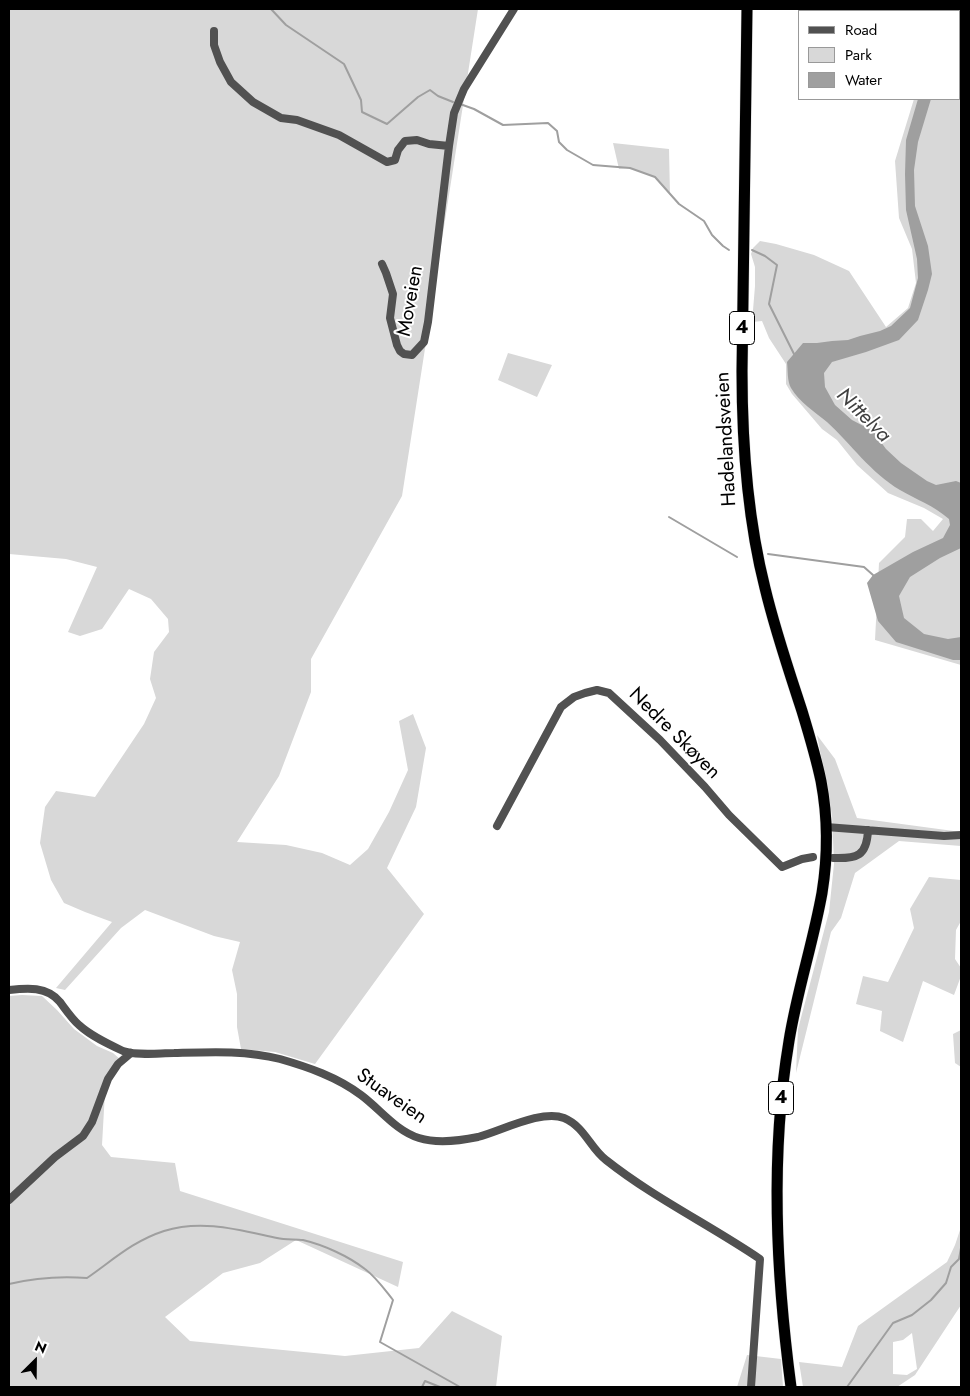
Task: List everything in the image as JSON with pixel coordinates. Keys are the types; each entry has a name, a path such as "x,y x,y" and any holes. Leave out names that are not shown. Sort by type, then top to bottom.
{"highway":[{"name":"Hadelandsveien","path":"747,9 742,344 742,420 745,473 758,560 816,758 826,827"},
{"name":"4","path":"790,1387 779,1273 777,1195 779,1119 791,1025 824,883 826,827"}],"street":[{"name":"Moveien","path":"382,264 393,294 390,318 397,345 404,354 412,355 424,342 428,322 448,146 454,113 464,89 514,9"},
{"path":"214,31 214,45 220,62 231,82 253,102 281,118 297,120 339,135 387,162 395,160 398,150 405,141 417,140 429,144 448,146"},
{"name":"Nedre Skøyen","path":"497,826 561,706 574,697 597,690 609,693 660,740 729,815 782,867 813,857"},
{"path":"826,827 944,836 961,835"},
{"path":"834,858 850,858 859,855 866,843 868,830"},
{"name":"Stuaveien","path":"9,990 33,989 50,994 58,1000 79,1025 99,1038 131,1053 235,1053 280,1059 323,1074 346,1085 362,1096 394,1124 420,1138 436,1141 453,1141 479,1136 537,1118 561,1117 577,1126 604,1159 657,1196 760,1259 751,1387"},
{"path":"9,1200 56,1157 84,1136 92,1122 108,1079 118,1064 131,1053"}],"green space":[{"path":"9,9 478,9 402,496 311,659 311,692 279,776 237,842 286,845 322,853 350,865 368,849 389,812 408,770 399,721 413,714 426,748 416,807 387,868 424,914 315,1064 275,1052 241,1049 237,1027 237,994 232,970 240,942 214,936 145,910 121,928 65,990 56,988 112,922 64,903 51,880 40,843 45,807 56,791 95,797 144,724 156,698 150,679 154,652 169,632 168,619 151,599 129,589 102,629 80,636 68,632 97,567 66,559 9,554"},
{"path":"961,21 961,665 875,640 879,563 905,537 907,519 921,519 933,531 943,519 924,508 888,493 857,465 837,440 822,429 792,394 786,384 786,364 769,338 762,321 752,322 755,267 751,254 753,248 760,241 814,255 849,271 886,327 908,308 916,283 912,249 899,218 895,161 914,100 960,100"},
{"path":"613,143 669,149 670,195 655,177 630,168 619,169"},
{"path":"508,353 552,365 537,397 498,380"},
{"path":"817,735 835,759 857,818 961,832 961,846 899,841 855,873 841,918 831,932 796,1073 798,1029 829,912 834,864 832,815"},
{"path":"929,877 961,880 961,921 956,930 955,959 961,968 961,976 954,995 923,981 903,1042 880,1031 882,1011 856,1004 863,976 888,982 914,928 910,909"},
{"path":"9,996 42,996 74,1029 97,1046 113,1053 121,1060 105,1092 102,1145 111,1157 175,1163 180,1191 403,1262 398,1287 296,1240 260,1263 223,1273 165,1317 190,1341 345,1356 419,1348 452,1311 502,1336 496,1387 9,1387"},
{"path":"961,1030 961,1067 955,1063 953,1034"},
{"path":"961,1227 961,1305 915,1375 897,1387 803,1387 799,1362 842,1367 858,1326 947,1262","holes":["912,1333 917,1369 907,1375 893,1374 893,1342 903,1340"]},
{"path":"747,1355 781,1359 783,1387 737,1387"}],"water":[{"name":"Nittelva","path":"918,100 931,100 918,142 914,170 915,206 928,246 932,274 928,290 918,320 899,340 832,362 824,373 825,387 835,405 852,420 873,431 886,449 901,463 936,485 956,481 961,483 961,548 940,558 910,577 899,596 904,618 924,634 948,639 961,637 961,660 953,660 896,642 878,621 867,583 873,575 913,552 943,538 950,525 949,519 931,506 900,490 880,475 827,422 798,398 791,388 788,375 787,362 803,343 848,340 880,331 891,326 910,308 918,278 917,259 906,210 906,140"}],"waterway":[{"path":"271,9 286,25 344,64 361,100 362,112 387,124 418,97 430,90 438,96 453,102"},
{"path":"460,104 474,109 503,125 548,123 557,131 559,142 567,150 593,165 630,168 655,177 679,204 704,221 712,235 729,250"},
{"path":"752,250 765,256 777,265 769,304 794,354"},
{"path":"669,517 737,557"},
{"path":"768,554 864,567 873,575"},
{"path":"9,1284 48,1278 87,1278 143,1240 164,1231 178,1228 192,1226 220,1227 280,1239 303,1240 336,1252 358,1264 373,1276 393,1300 380,1342 460,1387"},
{"path":"847,1387 893,1323 912,1315 931,1300 946,1283 951,1267 959,1259 961,1248"},
{"path":"422,1387 425,1381 440,1387"}]}
